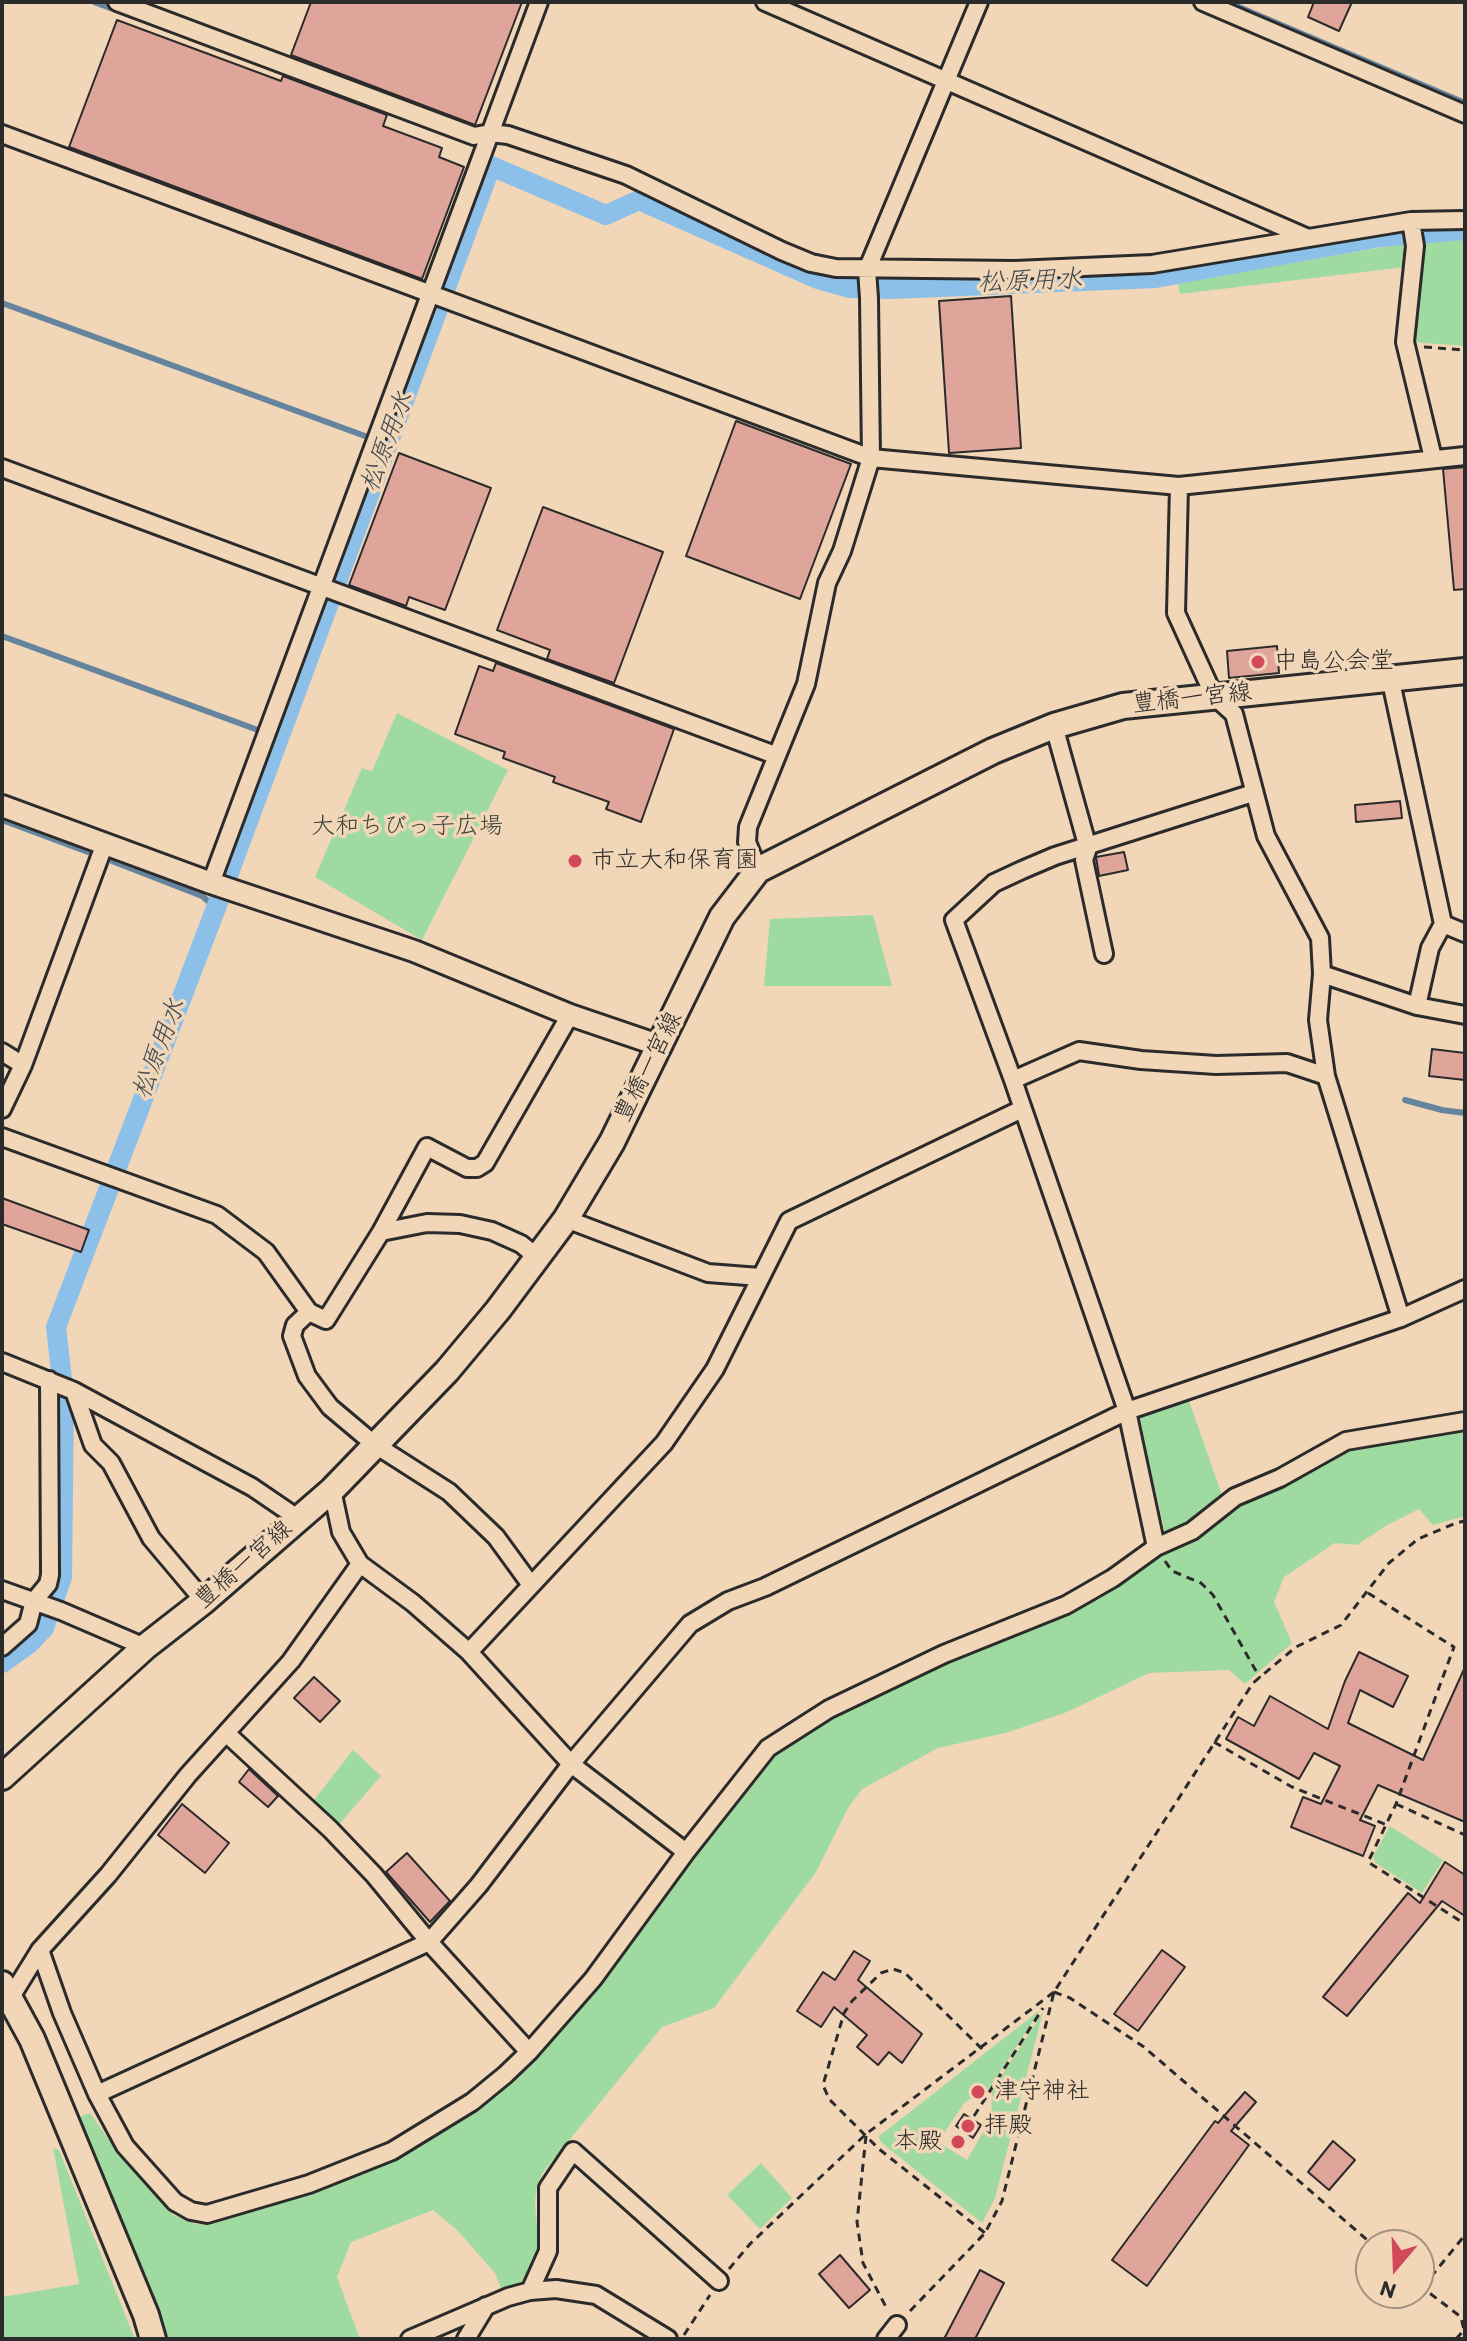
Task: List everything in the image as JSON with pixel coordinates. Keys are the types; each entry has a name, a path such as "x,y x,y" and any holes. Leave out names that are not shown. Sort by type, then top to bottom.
{"main road":[{"name":"豊橋一宮線","path":"2,1777 145,1647 204,1601 332,1490 447,1371 498,1310 566,1219 612,1142 722,917 758,870 993,751 1054,726 1123,706 1465,671"},
{"path":"5,1998 32,2039 146,2315 153,2339"}],"street":[{"path":"117,2 474,136 490,133 508,135 626,175 811,263 836,268 1015,270 1152,264 1411,221 1465,220"},
{"path":"211,883 539,2"},
{"path":"765,2 1307,238"},
{"path":"758,870 747,842 748,827 806,684 827,583 842,551 871,458 867,270 979,2"},
{"path":"1203,2 1465,114"},
{"path":"2,134 871,458 1179,486 1465,456"},
{"path":"1411,221 1415,246 1406,346 1433,458"},
{"path":"2,468 775,755"},
{"path":"1179,486 1176,613 1214,696 1234,714 1253,793 1275,858 1296,890 1320,938 1322,974 1318,1020 1326,1076 1401,1318"},
{"path":"1390,677 1443,924 1430,948 1417,1006"},
{"path":"1054,726 1088,848 1084,860 1104,954"},
{"path":"1156,1547 1127,1411 1013,1080 954,920 994,883 1055,856 1253,793"},
{"path":"2,806 211,883 414,951 570,1015 661,1046"},
{"path":"2,1109 23,1065 105,843"},
{"path":"1443,924 1465,933"},
{"path":"1322,974 1417,1006 1465,1015"},
{"path":"2,1137 217,1215 266,1252 309,1312 326,1320 381,1232 427,1147 467,1168 477,1168 485,1163 570,1015"},
{"path":"1013,1080 1079,1051 1141,1060 1216,1065 1287,1063 1326,1076"},
{"path":"2,1052 23,1065"},
{"path":"469,1652 664,1443 715,1369 789,1221 1022,1109"},
{"path":"566,1219 708,1273 760,1277"},
{"path":"381,1232 427,1223 460,1224 492,1231 521,1244 537,1257"},
{"path":"97,2094 429,1942 479,1885 571,1764 690,1624 728,1601 765,1587 1127,1411 1401,1318 1465,1289"},
{"path":"309,1312 295,1325 292,1336 307,1376 330,1407 374,1444 449,1492 496,1537 531,1585"},
{"path":"2,1362 73,1391 252,1487 299,1519"},
{"path":"2,1647 28,1624 50,1575 49,1380"},
{"path":"73,1391 93,1445 111,1463 151,1538 204,1601"},
{"path":"40,1950 62,2013 97,2094 125,2146 175,2202 191,2211 207,2214 309,2184 392,2151 472,2102 529,2052 593,1979 686,1852 768,1748 829,1709 944,1654 1066,1605 1113,1578 1156,1547 1192,1531 1235,1497 1280,1478 1346,1441 1465,1421"},
{"path":"332,1490 341,1532 360,1564 413,1603 469,1652 571,1764 686,1852"},
{"path":"5,1998 40,1950 291,1661 360,1564"},
{"path":"2,1590 145,1647"},
{"path":"226,1733 330,1829 374,1875 429,1942 529,2052"},
{"path":"530,2291 548,2251 548,2188 573,2151 719,2281"},
{"path":"410,2339 486,2306 530,2291 556,2289 596,2295 668,2339"},
{"path":"466,2339 486,2306"},
{"path":"886,2339 897,2325"}],"path":[{"path":"1406,346 1464,350"},
{"path":"866,2134 857,2222 861,2253 877,2291 897,2325 985,2233 1002,2201 1054,1992 1253,1683 1296,1647 1341,1625 1389,1563 1418,1539 1465,1521"},
{"path":"1156,1547 1172,1571 1201,1583 1213,1595 1260,1678"},
{"path":"1367,1592 1454,1647 1396,1804 1368,1862 1465,1924"},
{"path":"1214,1742 1292,1787 1387,1825"},
{"path":"1396,1804 1465,1835"},
{"path":"982,2049 905,1973 893,1969 881,1973 844,2013 823,2085 829,2099 879,2149 985,2233"},
{"path":"681,2339 719,2281 750,2244 866,2134 1054,1992"},
{"path":"1054,1992 1070,1998 1144,2047 1355,2229"},
{"path":"974,2116 1043,2008"},
{"path":"1435,2270 1465,2235"},
{"path":"1435,2297 1461,2317 1464,2330 1456,2339"}],"green space":[{"path":"1465,239 1465,346 1411,342 1420,241"},
{"path":"1407,243 1405,267 1180,294 1178,283"},
{"name":"大和ちびっ子広場","path":"397,713 508,770 422,940 315,877 362,768 372,771"},
{"path":"873,915 892,986 764,986 770,919"},
{"path":"1188,1398 1222,1495 1193,1525 1165,1532 1138,1416"},
{"path":"1465,1429 1465,1516 1433,1525 1419,1509 1357,1545 1335,1543 1284,1577 1274,1602 1292,1643 1245,1684 1229,1670 1149,1673 1067,1712 1009,1732 938,1748 862,1789 848,1808 816,1872 714,2008 662,2027 543,2172 535,2202 539,2251 535,2266 522,2286 502,2291 495,2273 457,2230 433,2210 351,2242 337,2277 360,2339 166,2339 79,2117 90,2113 118,2153 167,2209 175,2216 196,2224 210,2225 311,2192 402,2155 478,2108 537,2056 602,1982 767,1759 780,1748 831,1716 945,1662 1069,1611 1197,1536 1237,1506 1282,1486 1335,1455 1362,1447"},
{"path":"353,1750 381,1776 335,1829 310,1805"},
{"path":"1390,1826 1443,1860 1422,1893 1376,1863 1373,1857"},
{"name":"津守神社","path":"1040,2010 989,2089 965,2102 938,2142 967,2160 991,2118 992,2091 1043,2012 995,2198 982,2223 878,2137"},
{"path":"53,2148 59,2150 135,2339 2,2339 2,2297 79,2284"},
{"path":"761,2163 792,2198 760,2229 727,2195"}],"building":[{"path":"311,2 522,2 475,125 291,55"},
{"path":"1314,2 1352,2 1339,31 1308,17"},
{"path":"117,20 281,81 283,76 387,115 383,126 442,148 439,157 464,167 422,279 69,147"},
{"path":"1011,296 1021,448 949,453 939,301"},
{"path":"736,421 851,464 800,599 686,556"},
{"path":"399,453 491,488 445,610 409,597 406,606 349,585"},
{"path":"1465,467 1465,589 1454,590 1443,469"},
{"path":"543,507 663,552 614,683 547,659 550,650 497,630"},
{"name":"中島公会堂","path":"1277,646 1279,673 1229,678 1227,651"},
{"path":"496,663 674,729 641,822 606,809 609,802 553,782 555,777 503,758 505,752 455,734 479,666 493,671"},
{"path":"1400,801 1402,818 1356,822 1355,805"},
{"path":"1124,852 1128,870 1099,876 1096,857"},
{"path":"1432,1049 1465,1053 1465,1080 1429,1076"},
{"path":"2,1198 89,1230 81,1252 2,1224"},
{"path":"1359,1652 1408,1676 1393,1707 1360,1690 1348,1723 1423,1760 1465,1667 1465,1822 1378,1785 1360,1820 1375,1826 1363,1856 1291,1827 1303,1797 1321,1804 1340,1766 1314,1753 1299,1779 1226,1739 1238,1717 1254,1726 1270,1696 1328,1729"},
{"path":"314,1677 340,1701 320,1722 294,1698"},
{"path":"249,1769 278,1796 268,1807 239,1782"},
{"path":"182,1804 229,1843 205,1873 158,1835"},
{"path":"407,1853 450,1901 430,1922 386,1872"},
{"path":"1445,1862 1465,1875 1465,1916 1442,1901 1347,2016 1323,1997 1408,1893 1420,1903"},
{"path":"1162,1950 1185,1967 1138,2031 1114,2014"},
{"path":"854,1951 870,1961 858,1980 922,2034 902,2063 889,2052 878,2065 857,2047 867,2035 834,2007 821,2027 797,2011 823,1972 835,1980"},
{"path":"1245,2092 1256,2102 1231,2131 1249,2145 1147,2286 1112,2260 1215,2121 1218,2123"},
{"name":"拝殿","path":"964,2114 981,2125 973,2138 956,2126"},
{"path":"1333,2141 1355,2160 1329,2190 1308,2172"},
{"path":"840,2255 870,2290 849,2308 819,2274"},
{"path":"980,2270 1004,2283 975,2339 944,2339"}],"waterway":[{"name":"松原用水","path":"94,2 135,17"},
{"path":"1227,2 1465,103"},
{"path":"468,141 474,143 491,166"},
{"name":"松原用水","path":"2,1663 30,1643 44,1628 62,1577 64,1397 56,1327 216,908 491,166 606,215 639,200 818,279 850,288 1156,278 1381,237 1465,230"},
{"path":"2,303 365,436"},
{"path":"2,636 258,730"},
{"path":"2,820 88,852"},
{"path":"112,861 202,896 216,908"},
{"path":"1405,1100 1465,1113"}],"place":[{"name":"中島公会堂","path":"1258,662"},
{"name":"市立大和保育園","path":"575,861"},
{"name":"津守神社","path":"978,2092"},
{"name":"拝殿","path":"968,2126"},
{"name":"本殿","path":"958,2142"}]}
